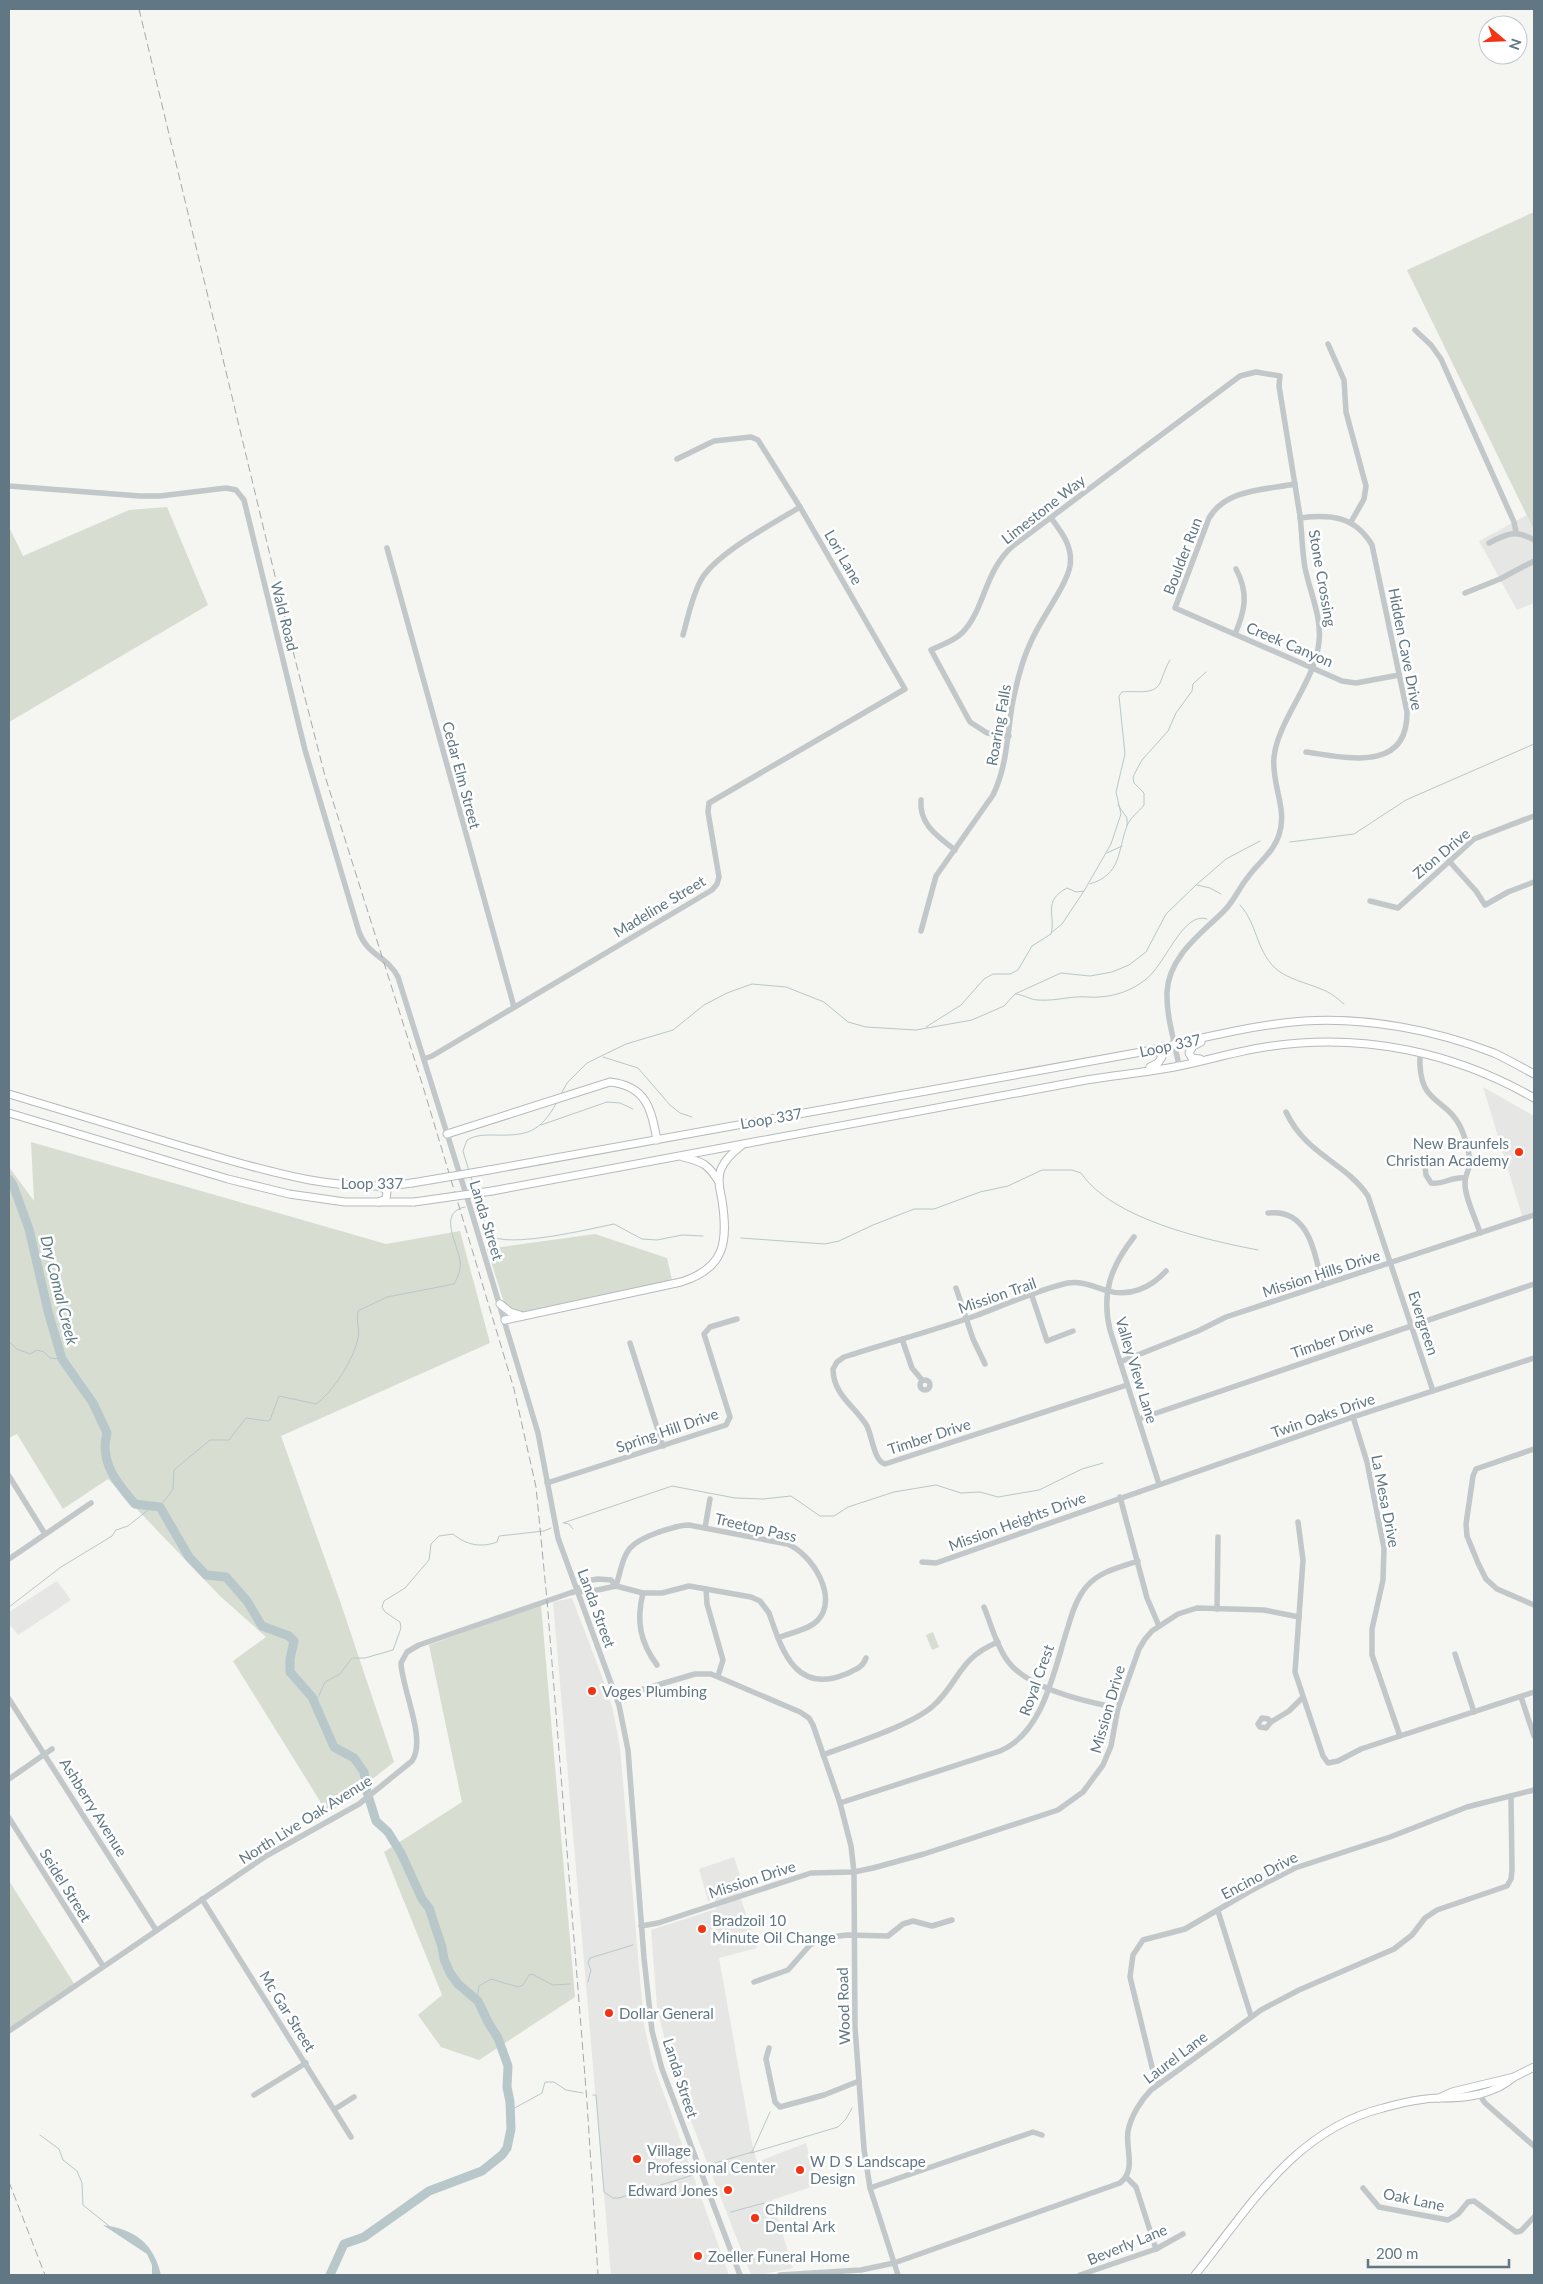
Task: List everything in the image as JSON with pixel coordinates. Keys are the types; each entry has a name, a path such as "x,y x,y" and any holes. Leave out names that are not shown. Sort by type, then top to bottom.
{"main road":[{"name":"Loop 337","path":"9,1094 258,1168 320,1182 375,1185 412,1183 489,1170 1147,1051 1220,1034 1303,1021 1342,1020 1378,1024 1429,1034 1495,1054 1534,1074"},
{"path":"1206,1059 1192,1058 1189,1055 1189,1051 1197,1043 1220,1034"},
{"name":"Loop 337","path":"9,1113 261,1188 323,1200 371,1203 414,1202 492,1191 1179,1066 1270,1046 1318,1041 1365,1042 1420,1053 1469,1068 1504,1082 1534,1098"},
{"path":"1138,1072 1156,1065 1161,1060 1159,1052 1147,1051"},
{"path":"447,1134 610,1082 623,1083 635,1089 646,1100 652,1115 657,1140"},
{"path":"504,1320 681,1282 704,1272 717,1259 725,1241 725,1220 719,1182 721,1170 728,1158 743,1144"},
{"path":"680,1156 699,1161 710,1168 719,1182"},
{"path":"371,1203 384,1200 388,1195 384,1188 375,1185"},
{"path":"500,1304 510,1312 525,1316"},
{"path":"1195,2275 1268,2183 1290,2159 1309,2143 1335,2127 1374,2110 1439,2098 1454,2099 1479,2094 1502,2086 1534,2066"},
{"path":"1439,2098 1452,2092 1514,2077"}],"street":[{"path":"1415,330 1431,345 1451,378 1514,522 1516,532"},
{"path":"1300,518 1329,516 1350,522 1364,498 1366,486 1348,417 1344,380 1328,344"},
{"name":"Limestone Way","path":"1009,736 987,733 970,722 931,650 957,637 965,630 1002,557 1014,545 1240,376 1256,372 1280,376"},
{"name":"Stone Crossing","path":"1179,1066 1167,1002 1167,990 1172,971 1192,940 1225,910 1250,874 1275,845 1281,827 1282,810 1274,771 1274,756 1280,736 1313,668 1320,640 1319,620 1305,567 1300,518 1279,386 1280,376"},
{"name":"Lori Lane","path":"677,459 714,441 751,437 758,440 800,507 905,689"},
{"name":"Boulder Run","path":"1175,608 1209,518 1218,506 1226,499 1239,494 1295,484"},
{"name":"Wald Road","path":"9,486 140,496 160,496 221,488 230,488 239,492 247,509 316,788 359,932 368,948 384,961"},
{"path":"683,635 699,583 711,567 735,548 800,507"},
{"name":"Roaring Falls","path":"921,932 933,884 993,795 1000,781 1004,767 1012,707 1024,659 1042,618 1066,578 1070,567 1069,544 1051,518"},
{"name":"Hidden Cave Drive","path":"1306,752 1362,759 1379,757 1393,748 1404,730 1407,720 1375,555 1368,539 1350,522"},
{"path":"1489,543 1508,533 1516,532 1534,540"},
{"name":"Cedar Elm Street","path":"387,548 514,1008"},
{"path":"1465,593 1500,579 1534,561"},
{"path":"1235,634 1244,609 1245,594 1243,582 1236,570"},
{"name":"Creek Canyon","path":"1175,608 1313,668 1350,682 1399,675"},
{"name":"Madeline Street","path":"424,1059 514,1008 715,888 718,877 708,812 711,802 905,689"},
{"path":"921,800 922,816 931,831 955,850"},
{"name":"Zion Drive","path":"1370,901 1398,908 1474,839 1534,816"},
{"path":"1449,861 1476,891 1485,905 1508,892 1534,882"},
{"name":"Landa Street","path":"384,961 391,966 398,977 424,1059 538,1433 556,1531 617,1697 628,1750 647,1999 660,2061 740,2275"},
{"path":"1420,1053 1422,1083 1432,1098 1457,1120 1466,1141 1472,1159 1465,1178 1466,1192 1480,1233"},
{"name":"Evergreen","path":"1286,1112 1304,1140 1353,1180 1365,1192 1373,1206 1433,1391"},
{"path":"1424,1157 1426,1175 1431,1183 1465,1178"},
{"path":"1268,1213 1285,1213 1296,1218 1303,1226 1324,1285"},
{"name":"Mission Hills Drive","path":"1120,1362 1198,1332 1226,1317 1534,1215"},
{"name":"Valley View Lane","path":"1134,1236 1117,1263 1106,1290 1108,1322 1159,1484"},
{"name":"Mission Trail","path":"882,1463 877,1458 865,1423 838,1390 833,1374 834,1365 844,1357 966,1319 1071,1283 1087,1283 1106,1290 1121,1292 1139,1290 1151,1285 1166,1271"},
{"name":"Timber Drive","path":"1139,1419 1412,1324 1534,1284"},
{"path":"956,1288 973,1339 985,1364"},
{"path":"1032,1296 1047,1341 1073,1331"},
{"name":"Spring Hill Drive","path":"547,1483 726,1425 730,1417 704,1334 710,1327 737,1319"},
{"path":"902,1338 912,1368 922,1380"},
{"path":"630,1342 663,1446"},
{"name":"Twin Oaks Drive","path":"1120,1497 1353,1417 1534,1358"},
{"name":"Timber Drive","path":"882,1463 888,1463 1127,1385"},
{"name":"La Mesa Drive","path":"1353,1417 1367,1462 1384,1548 1383,1580 1371,1638 1372,1655 1400,1736"},
{"path":"1534,1450 1476,1469 1473,1476 1466,1524 1467,1536 1486,1578 1503,1592 1534,1605"},
{"path":"9,1476 45,1534"},
{"path":"1120,1497 1148,1598 1159,1626"},
{"name":"Mission Heights Drive","path":"922,1562 936,1563 1059,1522 1076,1513 1120,1497"},
{"path":"705,1528 710,1499"},
{"path":"9,1559 91,1503"},
{"path":"1298,1522 1303,1560 1295,1672 1302,1698 1323,1756 1328,1763 1338,1761 1361,1749 1534,1692"},
{"name":"Treetop Pass","path":"616,1586 626,1553 635,1542 679,1526 705,1528 787,1544 801,1551 812,1562 826,1596 825,1608 823,1614 809,1626 778,1638"},
{"path":"1217,1609 1218,1537"},
{"name":"Royal Crest","path":"840,1803 1007,1748 1031,1728 1048,1687 1071,1617 1083,1592 1102,1574 1138,1561"},
{"path":"601,1589 600,1579 611,1580 616,1586"},
{"name":"North Live Oak Avenue","path":"9,2031 266,1856 359,1804 412,1762 417,1754 417,1739 401,1668 404,1655 429,1641 565,1595 577,1590 586,1581 600,1579"},
{"path":"577,1590 588,1592 616,1586 643,1594 662,1593 689,1586 746,1596 760,1601 769,1613 788,1662 802,1673 817,1679 836,1678 861,1667 866,1658"},
{"path":"617,1697 695,1674 705,1673 718,1676 723,1660 707,1604 706,1589"},
{"path":"643,1594 638,1619 648,1652 657,1665"},
{"path":"984,1607 1003,1655 1014,1669 1030,1680 1085,1702 1118,1708"},
{"name":"Mission Drive","path":"641,1926 660,1922 811,1873 854,1872 924,1854 1041,1817 1065,1807 1083,1792 1104,1765 1111,1746 1118,1708 1142,1643 1159,1626 1190,1609 1264,1610 1299,1617"},
{"path":"823,1755 924,1713 939,1700 971,1657 998,1642"},
{"path":"1455,1654 1474,1712"},
{"name":"Wood Road","path":"718,1676 803,1713 813,1725 840,1803 851,1846 854,1872 855,2027 864,2149 870,2188 898,2275"},
{"path":"1521,1697 1534,1736"},
{"path":"1271,1722 1289,1711 1302,1698"},
{"name":"Ashberry Avenue","path":"9,1699 156,1930"},
{"path":"9,1779 52,1750"},
{"name":"Encino Drive","path":"1159,2084 1152,2068 1130,1976 1133,1954 1143,1940 1148,1937 1180,1931 1295,1868 1390,1837 1467,1807 1534,1790"},
{"name":"Laurel Lane","path":"1126,2177 1129,2165 1127,2141 1130,2124 1143,2099 1159,2084 1251,2016 1299,1990 1394,1949 1412,1934 1425,1918 1437,1910 1504,1888 1509,1882 1511,1875 1511,1796"},
{"name":"Seidel Street","path":"9,1818 103,1966"},
{"name":"Mc Gar Street","path":"202,1899 351,2136"},
{"path":"1218,1911 1251,2016"},
{"path":"754,1982 788,1970 815,1941 831,1936 888,1936 903,1924 913,1921 932,1926 952,1920"},
{"path":"769,2048 766,2059 775,2102 780,2107 859,2081"},
{"path":"254,2095 306,2063"},
{"path":"1479,2094 1485,2103 1534,2146"},
{"path":"335,2109 354,2097"},
{"path":"870,2188 1033,2132 1042,2135"},
{"path":"780,2275 862,2270 894,2262 1114,2185 1126,2177 1136,2187 1156,2249"},
{"name":"Oak Lane","path":"1363,2188 1379,2207 1448,2220 1458,2214 1468,2202 1474,2201 1516,2232 1521,2231 1534,2217"},
{"name":"Beverly Lane","path":"1080,2275 1156,2249 1183,2234"}],"shaded area":[{"path":"1534,212 1534,530 1407,270"},
{"path":"167,507 208,605 9,722 9,527 23,556 129,510"},
{"path":"1527,515 1534,530 1534,603 1517,610 1479,541"},
{"name":"New Braunfels Christian Academy","path":"1483,1087 1534,1116 1534,1215 1523,1219"},
{"path":"31,1142 386,1244 460,1231 490,1343 281,1436 340,1601 394,1762 328,1814 233,1661 266,1637 220,1596 108,1479 63,1509 17,1434 9,1438 9,1167 34,1201"},
{"path":"595,1234 667,1258 672,1280 528,1313 517,1312 505,1306 487,1249"},
{"path":"57,1581 71,1600 18,1635 9,1624 9,1612"},
{"path":"572,1598 606,1687 613,1710 620,1748 644,2025 652,2061 729,2275 611,2275 553,1602"},
{"path":"541,1605 575,1997 479,2060 441,2047 418,2015 442,1995 384,1852 462,1802 429,1645"},
{"path":"933,1632 939,1647 932,1650 926,1635"},
{"path":"734,1857 745,1891 739,1893 757,1948 719,1958 752,2143 757,2162 806,2143 817,2185 772,2200 793,2268 760,2275 751,2275 673,2075 657,2006 651,1930 716,1909 714,1899 708,1901 699,1869"},
{"path":"9,1881 75,1985 9,2028"},
{"path":"103,2225 125,2230 141,2240 153,2255 161,2275 152,2275 152,2265 147,2254"}],"waterway":[{"path":"926,1027 961,1005 984,979 993,974 1010,974 1018,970 1032,946 1051,934 1052,904 1059,893 1067,888 1076,892 1084,891 1111,844 1121,814 1116,792 1125,754 1119,696 1122,692 1153,690 1160,683 1170,660"},
{"path":"1090,884 1100,880 1113,868 1117,861 1128,823 1144,805 1144,793 1134,783 1133,777 1137,769 1142,760 1168,731 1176,713 1192,691 1193,684 1206,672"},
{"path":"1290,842 1354,834 1406,800 1534,744"},
{"path":"1118,805 1127,818 1127,825"},
{"path":"561,1094 567,1083 587,1063 626,1044 673,1030 704,1005 727,993 752,984 786,987 824,1002 848,1022 866,1027 916,1030 972,1020 1004,1006 1015,994 1061,973 1090,976 1112,972 1129,965 1146,952 1166,914 1196,885 1226,859 1260,841"},
{"path":"1107,853 1122,846"},
{"path":"1197,885 1210,888 1221,894"},
{"path":"1051,933 1062,924 1084,891"},
{"path":"1240,905 1250,920 1264,953 1275,968 1291,978 1327,992 1344,1004"},
{"path":"1016,994 1033,999 1053,1000 1106,996 1124,992 1140,984 1152,973 1174,941 1190,923 1198,918 1207,919"},
{"path":"603,1057 638,1068 670,1105 680,1113 692,1117"},
{"path":"469,1171 463,1151 467,1140 480,1136 524,1133 545,1120 557,1102"},
{"path":"541,1125 607,1102 620,1103 633,1109"},
{"path":"741,1238 825,1244 839,1241 914,1209 934,1209 980,1192 1008,1186 1042,1170 1072,1170 1081,1173 1095,1189 1114,1203 1137,1215 1187,1233 1258,1250"},
{"path":"471,1177 475,1190"},
{"name":"Dry Comal Creek","path":"9,1179 29,1229 49,1315 62,1359 93,1403 107,1433 105,1453 111,1472 135,1504 160,1507 189,1557 206,1575 226,1577 247,1601 262,1626 289,1636 294,1641 290,1659 290,1672 312,1697 334,1747 354,1758 364,1772 367,1792 376,1821 388,1832 401,1853 422,1899 429,1908 450,1973 458,1984 478,2001 498,2038 508,2066 507,2087 510,2102 511,2129 507,2148 502,2155 482,2171 429,2191 364,2237 344,2244 330,2275"},
{"path":"477,1196 478,1201 476,1204 479,1205 489,1235 499,1239 513,1240 549,1237 614,1224 642,1239 657,1240 682,1235 703,1236"},
{"path":"160,1507 173,1489 174,1470 210,1440 229,1440 246,1418 270,1420 279,1396 316,1404 323,1399 336,1383 356,1346 358,1311 387,1297 454,1284 459,1273 460,1264 451,1230 451,1222 452,1215 457,1210 465,1207"},
{"path":"9,1342 17,1349 30,1354 37,1350 44,1352 50,1358 62,1359"},
{"path":"563,1523 672,1486 735,1498 763,1499 791,1496 820,1516 834,1516 848,1507 894,1492 936,1485 961,1493 980,1492 998,1497 1039,1490 1082,1469 1103,1463"},
{"path":"9,1607 61,1567 112,1536 116,1530 128,1526 153,1506"},
{"path":"564,1523 569,1524 573,1529"},
{"path":"315,1704 325,1682 340,1674 352,1658 365,1658 393,1650 401,1628 400,1622 385,1612 382,1607 384,1601 405,1588 429,1560 431,1544 439,1536 453,1534 468,1543 485,1545 497,1542 499,1536 544,1531 551,1528"},
{"path":"588,1982 591,1970 588,1963 590,1958 633,1945"},
{"path":"477,2000 479,1986 491,1979 518,1987 523,1985 529,1975 532,1974 553,1985 570,1984"},
{"path":"511,2110 542,2093 545,2082 554,2082 566,2090 583,2093"},
{"path":"593,2095 596,2095 604,2192 613,2198 619,2198 693,2175"},
{"path":"751,2153 838,2127 846,2119 852,2108"},
{"path":"708,2170 715,2163 752,2152 770,2112"},
{"path":"40,2135 59,2149 63,2160 77,2171 82,2183 83,2205 109,2226"},
{"path":"731,2212 764,2203"}],"railway":[{"path":"139,9 293,651 325,776 421,1080 514,1389 536,1487 547,1600 587,2102 598,2275"},
{"path":"9,2182 45,2275"}],"place":[{"name":"New Braunfels Christian Academy","path":"1519,1152"},
{"name":"Voges Plumbing","path":"592,1691"},
{"name":"Bradzoil 10 Minute Oil Change","path":"702,1929"},
{"name":"Dollar General","path":"609,2013"},
{"name":"Village Professional Center","path":"637,2159"},
{"name":"W D S Landscape Design","path":"800,2170"},
{"name":"Edward Jones","path":"728,2190"},
{"name":"Childrens Dental Ark","path":"755,2218"},
{"name":"Zoeller Funeral Home","path":"698,2256"}]}
